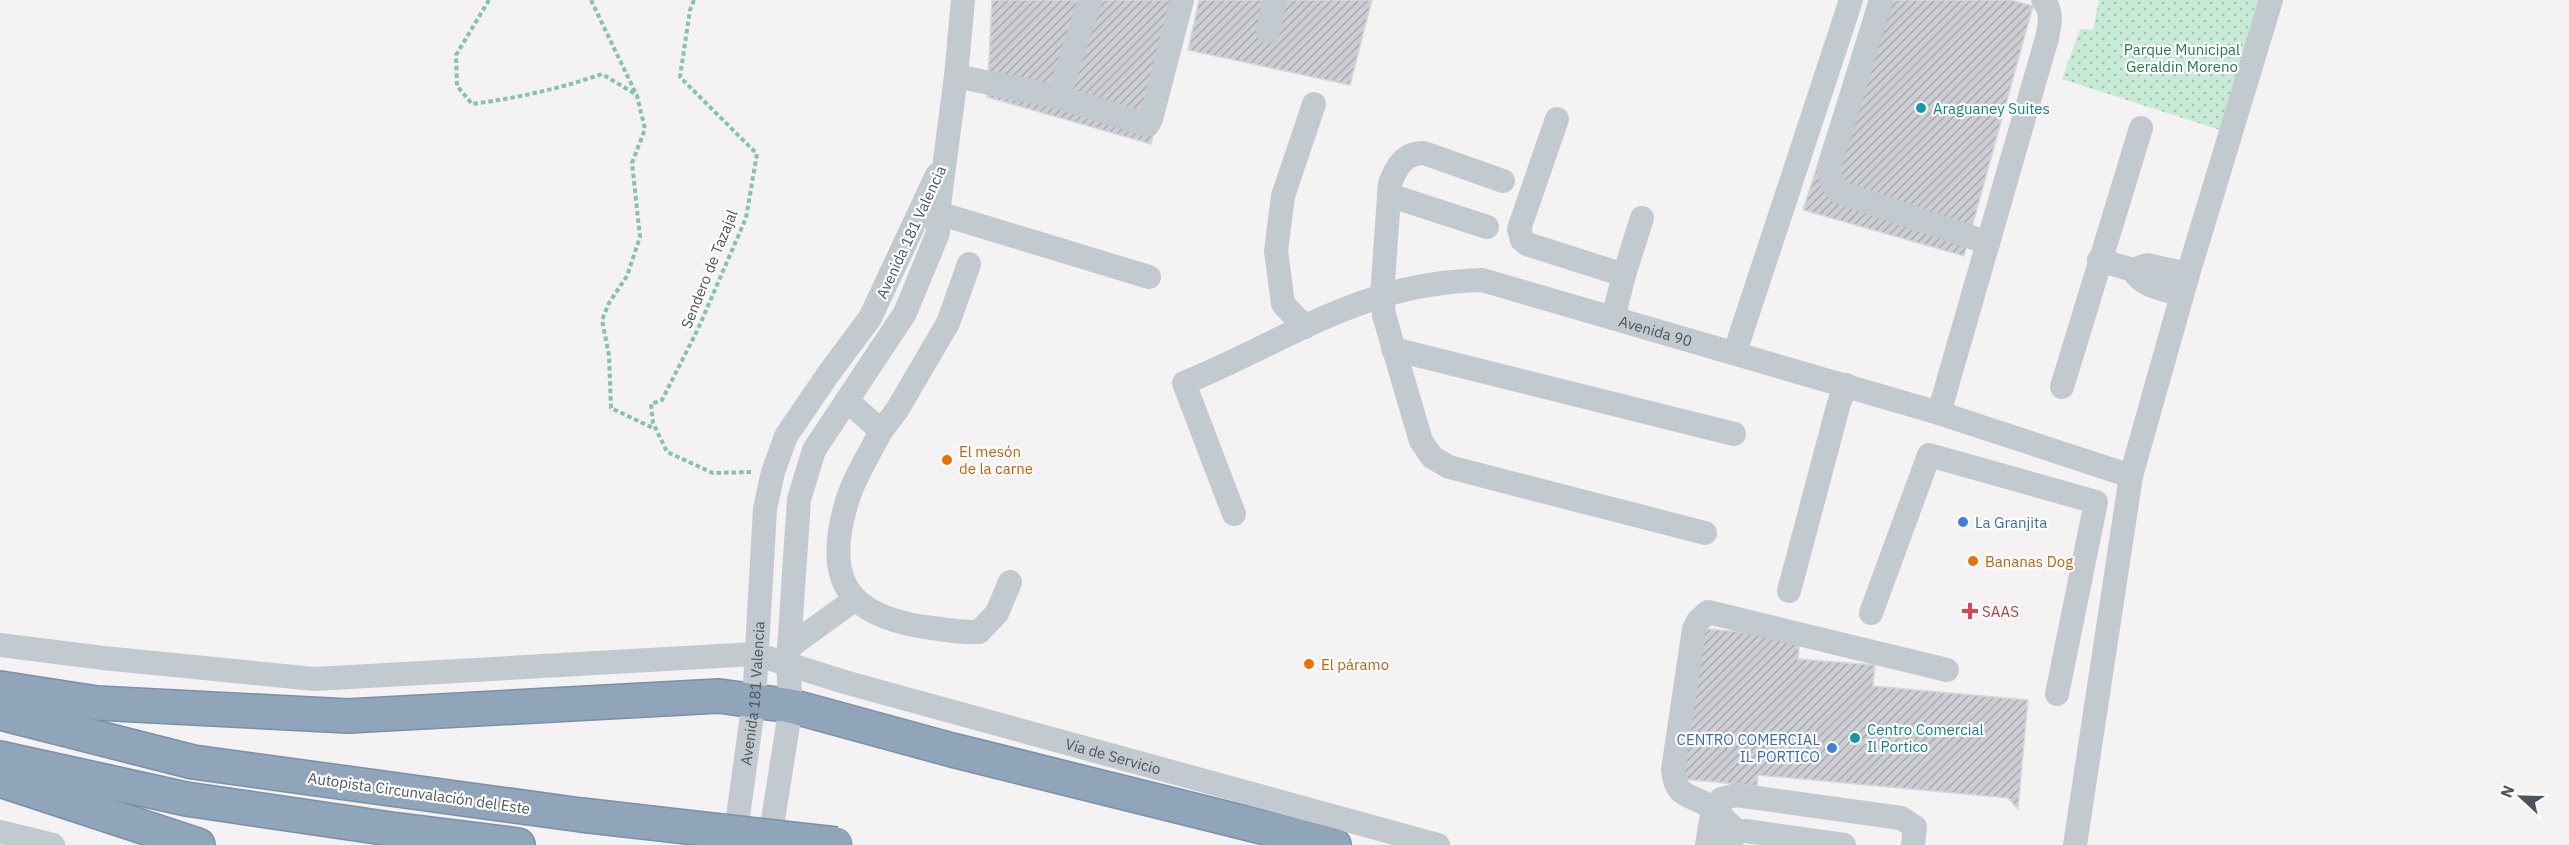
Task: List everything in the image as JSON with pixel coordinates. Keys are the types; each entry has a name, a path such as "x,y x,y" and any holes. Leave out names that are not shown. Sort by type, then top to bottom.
{"highway":[{"path":"0,688 97,702 348,716 719,696 791,706 997,761 1334,845"},
{"name":"Autopista Circunvalación del Este","path":"0,713 193,762 581,815 840,845"},
{"path":"0,758 186,799 391,830 518,845"},
{"path":"0,780 198,845"}],"street":[{"path":"944,160 956,76 963,0"},
{"path":"956,76 1058,97 1148,124 1182,0"},
{"path":"1268,31 1275,0"},
{"path":"1735,352 1851,0"},
{"path":"1881,0 1829,168 1831,181 1839,192 1988,243"},
{"path":"1940,413 2047,38 2051,17 2048,6 2043,0"},
{"path":"2075,845 2131,476 2185,284 2271,0"},
{"path":"1058,97 1086,7"},
{"path":"1305,327 1283,304 1276,251 1283,196 1314,104"},
{"path":"1557,119 1519,230 1522,240 1527,244 1624,275"},
{"path":"2062,387 2140,128"},
{"path":"1503,181 1424,153 1417,153 1406,157 1397,167 1390,183 1382,296 1393,349 1421,441 1432,457 1449,467 1705,533"},
{"name":"Avenida 181 Valencia","path":"769,845 791,706 789,655 799,499 803,481 814,450 905,313 938,233 944,160"},
{"name":"Avenida 181 Valencia","path":"734,845 754,701 765,509 773,472 786,436 870,318 944,160"},
{"path":"1389,195 1487,227"},
{"path":"938,213 1149,277"},
{"path":"1613,318 1642,218"},
{"path":"2099,260 2133,270 2138,279 2144,283 2185,284"},
{"path":"969,264 948,323 897,410 881,430 852,486 845,507 839,546 842,578 854,600 880,616 913,625 963,633 978,632 997,613 1010,582"},
{"name":"Avenida 90","path":"1234,514 1184,383 1230,365 1305,327 1382,296 1452,281 1482,280 1735,352 1940,413 2131,476"},
{"path":"1393,349 1734,434"},
{"path":"1789,591 1839,403 1846,385"},
{"path":"847,400 881,430"},
{"path":"1871,614 1929,455 2096,501 2057,694"},
{"path":"773,472 803,481"},
{"path":"2093,519 2124,525"},
{"path":"789,655 854,600"},
{"path":"1844,845 1734,838 1713,809 1684,794 1674,784 1673,770 1694,629 1698,621 1708,612 1947,670"},
{"path":"0,645 103,658 315,679 755,654"},
{"name":"Vía de Servicio","path":"755,654 789,655 848,683 1438,845"},
{"path":"1707,845 1713,809 1721,799 1736,795 1901,818 1915,827 1913,845"},
{"path":"0,832 53,845"}],"path":[{"path":"489,0 456,55 457,86 472,104 519,98 571,85 602,74 637,96"},
{"path":"591,0 637,96 645,129 632,163 640,237 627,276 609,303 602,320 609,355 611,408 656,429"},
{"name":"Sendero de Tazajal","path":"694,0 690,10 680,77 757,154 746,218 698,329 662,400 651,404 656,429 667,453 713,473 773,472"}],"green space":[{"name":"Parque Municipal Geraldin Moreno","path":"2099,0 2261,0 2220,130 2062,79 2080,29 2093,30"}],"building":[{"path":"992,0 1186,0 1151,144 987,97"},
{"path":"1199,0 1372,0 1350,85 1188,50"},
{"name":"Araguaney Suites","path":"1871,0 2011,0 2033,6 1964,256 1803,210"},
{"name":"Centro Comercial Il Portico","path":"1696,628 1800,637 1798,659 1875,665 1873,686 2028,700 2018,809 2008,798 1758,775 1757,786 1682,779"}],"place":[{"name":"Araguaney Suites","path":"1921,108"},
{"name":"El mesón de la carne","path":"947,460"},
{"name":"La Granjita","path":"1963,522"},
{"name":"Bananas Dog","path":"1973,561"},
{"name":"SAAS","path":"1970,611"},
{"name":"El páramo","path":"1309,664"},
{"name":"Centro Comercial Il Portico","path":"1855,738"},
{"name":"CENTRO COMERCIAL IL PORTICO","path":"1832,748"}]}
